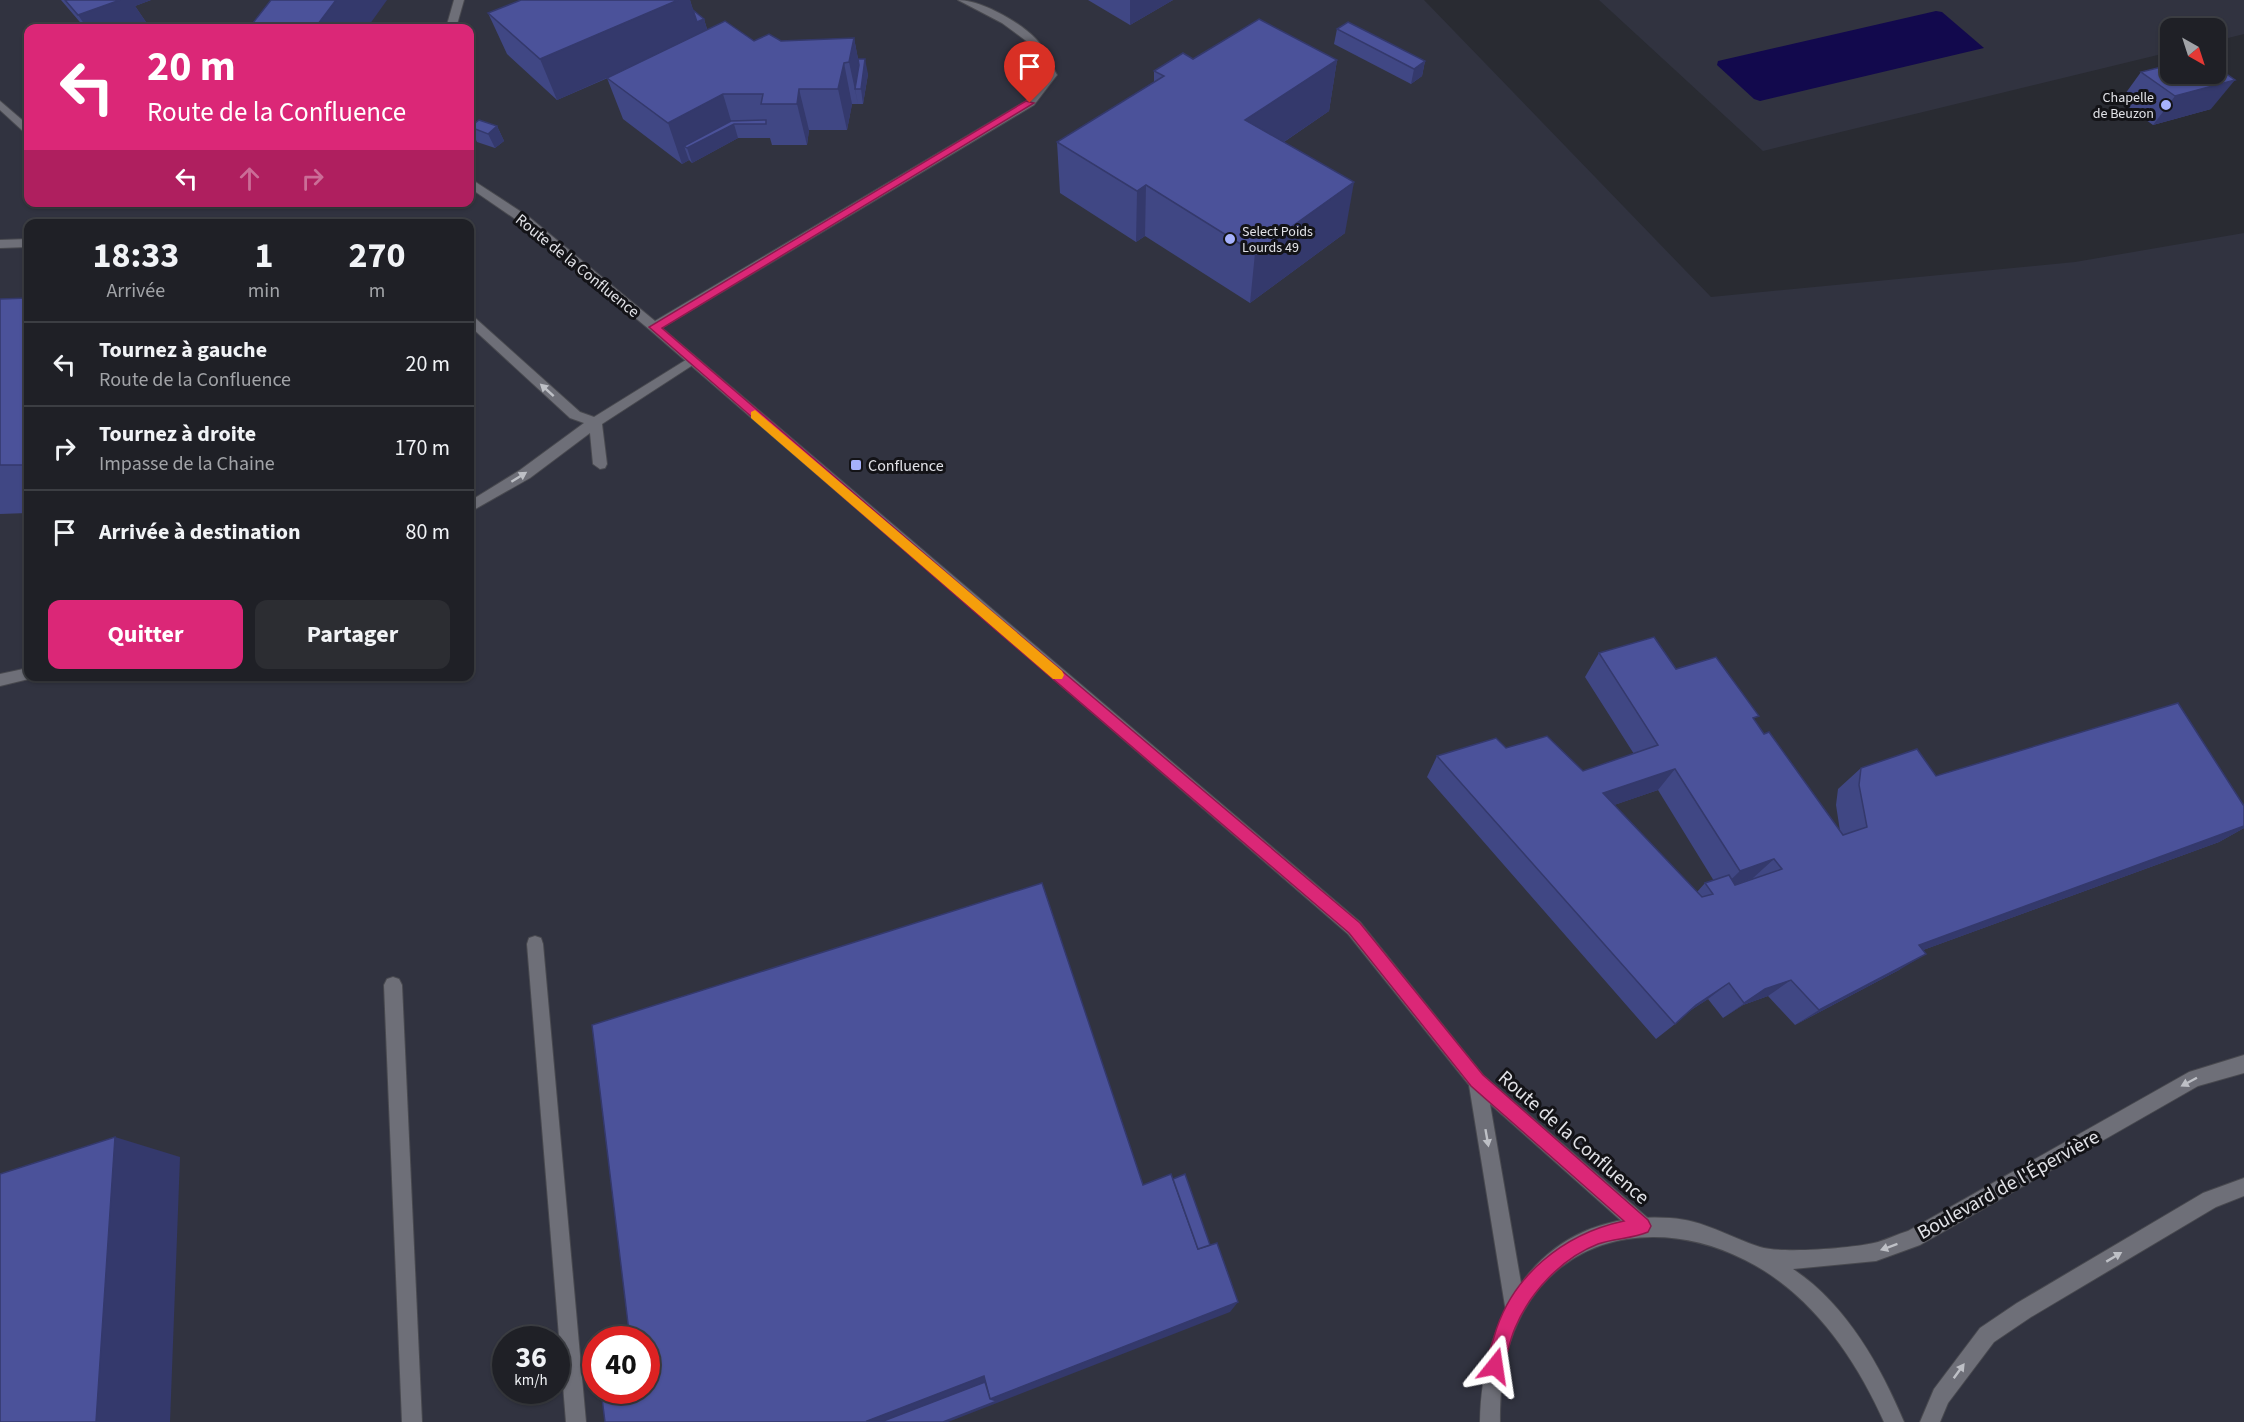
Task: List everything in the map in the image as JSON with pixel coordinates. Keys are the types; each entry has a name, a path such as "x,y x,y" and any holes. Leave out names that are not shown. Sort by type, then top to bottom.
{"street":[{"path":"452,24 459,0"},
{"path":"654,327 1030,103 1052,75 1033,41 1006,21 963,0"},
{"path":"0,104 24,126"},
{"name":"Route de la Confluence","path":"474,186 525,220 654,327 1354,928 1477,1081 1642,1226"},
{"path":"0,244 24,243"},
{"path":"474,324 575,415 595,422"},
{"path":"474,505 525,474 595,422 693,362"},
{"path":"595,422 600,464"},
{"path":"0,680 24,675"},
{"path":"535,944 576,1422"},
{"path":"393,985 412,1422"},
{"name":"Boulevard de l'Épervière","path":"1760,1257 1802,1260 1876,1252 1913,1238 2195,1078 2244,1064"},
{"name":"Route de la Confluence","path":"1477,1081 1515,1306"},
{"path":"1930,1422 1941,1396 1987,1335 2024,1310 2210,1200 2244,1187"},
{"path":"1487,1417 1497,1353 1515,1306 1543,1270 1560,1256 1599,1235 1642,1226 1689,1230 1712,1236 1760,1257 1804,1290 1844,1332 1876,1382 1894,1422"}],"shaded area":[{"path":"0,0 1424,0 1711,297 2075,262 2244,233 2244,1422 0,1422"},
{"path":"1599,0 2244,0 2244,34 2226,38 2226,18 2160,18 2160,54 1763,151"},
{"path":"1936,11 1942,12 1984,48 1760,101 1754,99 1717,65 1718,61"}],"building":[{"path":"65,0 120,0 78,15"},
{"path":"271,0 336,0 318,24 252,24"},
{"path":"521,0 678,0 540,59 488,13"},
{"path":"693,10 704,19 697,22"},
{"path":"1259,19 1337,60 1245,120 1354,182 1255,253 1146,185 1137,191 1057,142 1164,76 1154,71 1183,53 1193,59"},
{"path":"725,21 754,41 769,34 781,41 854,38 849,62 844,63 838,89 799,89 797,104 761,104 763,94 723,94 668,123 607,78"},
{"path":"1348,22 1425,61 1414,69 1337,29"},
{"path":"858,59 865,59 861,89 855,89 859,65"},
{"path":"2160,67 2160,84 2220,84 2175,96 2141,72"},
{"path":"2226,74 2235,80 2226,82"},
{"path":"479,120 497,126 488,134 474,129 474,124"},
{"path":"766,120 766,124 734,124 687,148 684,146 731,121"},
{"path":"24,298 24,465 0,465 0,299"},
{"path":"1654,637 1676,669 1716,657 1759,716 1753,718 1764,734 1769,732 1843,835 1867,827 1859,785 1861,768 1917,749 1936,776 2178,703 2244,806 2244,826 1919,945 1926,954 1819,1010 1791,980 1765,989 1744,1003 1729,983 1696,1005 1675,1024 1437,756 1496,738 1506,748 1547,736 1583,771 1658,745 1599,653","holes":["1675,769 1740,871 1774,859 1782,869 1735,885 1729,875 1705,883 1713,894 1702,897 1603,793"]},
{"path":"1042,883 1143,1185 1171,1174 1198,1249 1217,1243 1238,1302 990,1399 984,1376 868,1422 605,1422 603,1404 660,1404 660,1326 628,1326 592,1025"},
{"path":"115,1137 96,1422 0,1422 0,1174"},
{"path":"1185,1174 1210,1245 1198,1249 1173,1179"},
{"path":"985,1382 990,1399 997,1401 943,1422 881,1422"}],"slow traffic":[{"path":"755,415 1057,675"}],"place":[{"name":"Chapelle de Beuzon","path":"2166,105"},
{"name":"Select Poids Lourds 49","path":"1230,239"},
{"name":"Confluence","path":"856,465"}],"route":[{"path":"1030,103 654,327 1354,928 1477,1081 1642,1226 1599,1235 1579,1244 1543,1270 1515,1306 1497,1353 1495,1366"}]}
